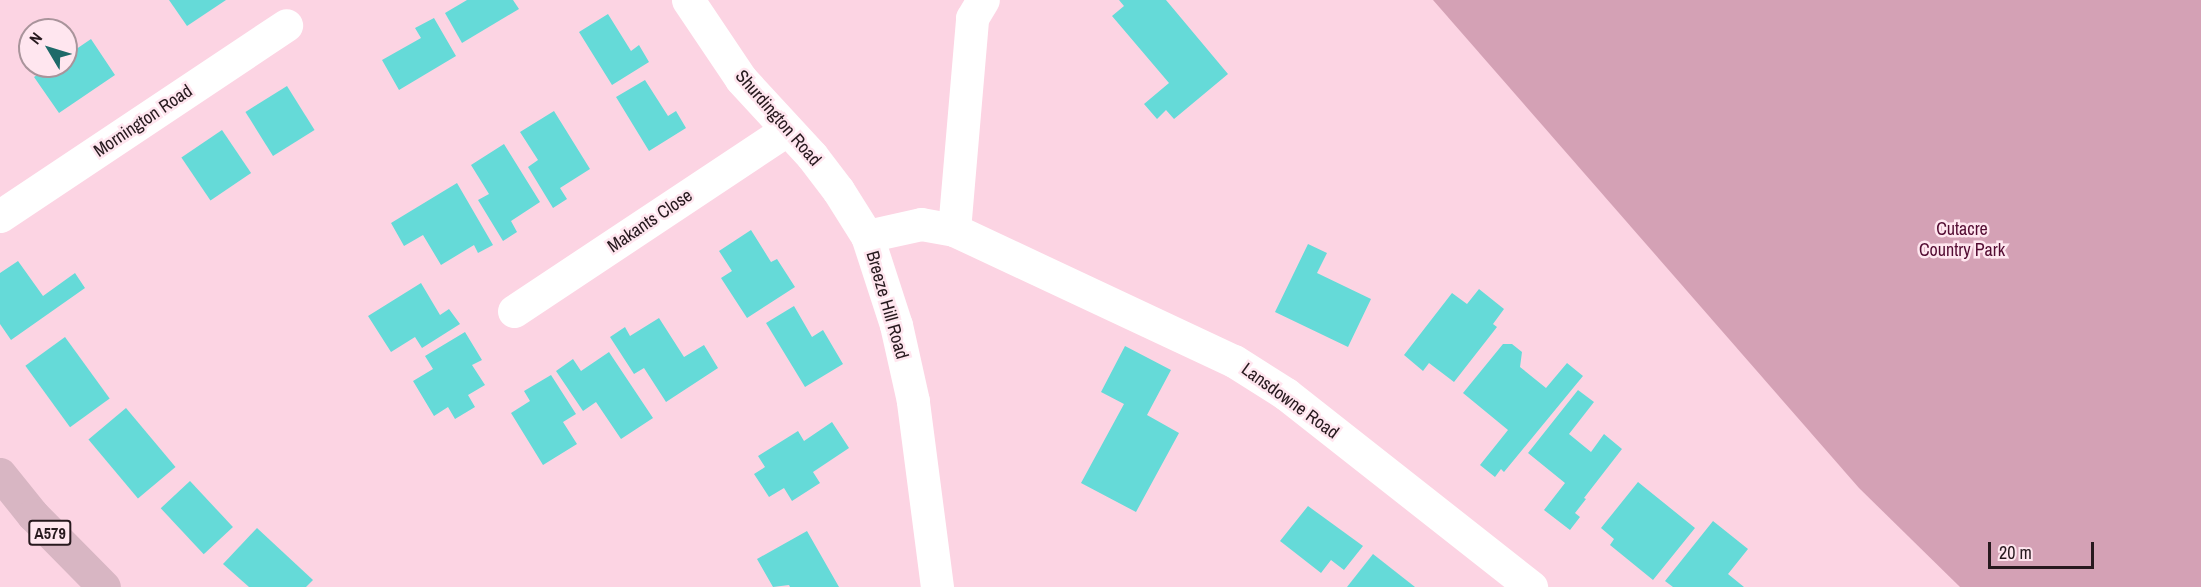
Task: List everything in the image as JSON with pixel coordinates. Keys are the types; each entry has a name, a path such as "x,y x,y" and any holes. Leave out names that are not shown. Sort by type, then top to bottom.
{"highway":[{"name":"A579","path":"0,474 33,515 105,587"}],"street":[{"name":"Shurdington Road","path":"688,0 741,79 812,156 838,190 867,236"},
{"path":"954,230 972,18 982,0"},
{"name":"Mornington Road","path":"0,216 286,25"},
{"name":"Makants Close","path":"514,311 786,130"},
{"name":"Breeze Hill Road","path":"937,587 913,401 896,325 867,236 921,224 954,230"},
{"name":"Lansdowne Road","path":"954,230 1234,360 1286,394 1531,587"}],"green space":[{"name":"Cutacre Country Park","path":"1433,0 2201,0 2201,587 1960,587 1859,488"}],"building":[{"path":"169,0 226,0 187,26"},
{"path":"467,0 513,0 519,9 462,43 445,13"},
{"path":"1119,0 1166,0 1228,74 1174,119 1166,110 1157,119 1144,104 1169,83 1112,16 1124,6"},
{"path":"608,14 631,51 639,45 649,62 612,85 579,32"},
{"path":"434,18 456,56 399,90 382,60 421,38 415,28"},
{"path":"91,39 115,75 59,113 35,78 78,78 78,48"},
{"path":"645,80 668,116 676,111 686,128 649,151 616,97"},
{"path":"287,86 315,130 273,156 245,112"},
{"path":"554,111 590,169 560,188 567,199 553,208 528,167 538,160 520,132"},
{"path":"222,130 251,173 210,201 181,157"},
{"path":"504,144 540,202 511,221 517,232 503,241 478,200 489,194 471,165"},
{"path":"457,183 493,245 478,253 474,245 441,265 423,235 404,246 391,223"},
{"path":"751,230 771,262 777,259 795,287 747,318 721,278 732,271 719,251"},
{"path":"1308,244 1327,253 1317,273 1371,299 1348,347 1275,312"},
{"path":"18,261 43,296 75,273 85,288 11,340 0,324 0,273"},
{"path":"421,283 440,315 449,309 460,324 422,348 415,337 391,352 368,316"},
{"path":"1479,289 1504,309 1493,324 1497,327 1454,382 1429,363 1423,371 1404,355 1452,293 1467,304"},
{"path":"794,306 812,337 823,330 843,364 805,387 766,323"},
{"path":"659,318 684,357 704,345 718,368 666,402 644,368 634,374 610,337 625,327 630,336"},
{"path":"465,332 482,360 472,365 485,385 468,395 475,407 455,419 448,407 434,416 413,381 433,369 425,356"},
{"path":"65,337 110,398 70,427 25,366"},
{"path":"1503,344 1512,344 1522,352 1520,367 1546,388 1567,363 1583,376 1504,472 1501,469 1495,477 1480,465 1508,430 1463,393"},
{"path":"1125,346 1171,370 1147,415 1179,433 1136,512 1081,483 1124,404 1101,392"},
{"path":"609,352 653,418 621,439 596,402 583,411 556,371 573,359 581,371"},
{"path":"551,375 576,414 563,422 577,444 543,465 511,413 530,401 524,391"},
{"path":"1578,390 1594,402 1569,434 1591,452 1604,434 1622,449 1584,498 1586,499 1575,513 1580,517 1570,530 1544,510 1565,483 1528,453"},
{"path":"126,408 175,467 138,498 88,439"},
{"path":"832,422 849,448 813,472 820,483 792,501 784,488 769,497 754,474 765,467 758,456 798,431 804,441"},
{"path":"190,481 233,527 204,554 161,508"},
{"path":"1638,482 1695,528 1653,580 1610,545 1614,539 1601,528"},
{"path":"1308,506 1363,546 1344,570 1331,560 1321,573 1280,541"},
{"path":"1713,521 1748,549 1728,574 1744,587 1673,587 1665,581"},
{"path":"257,528 313,580 306,587 249,587 223,564"},
{"path":"807,531 839,587 790,587 789,585 773,587 757,559"},
{"path":"1373,554 1415,587 1347,587"}]}
